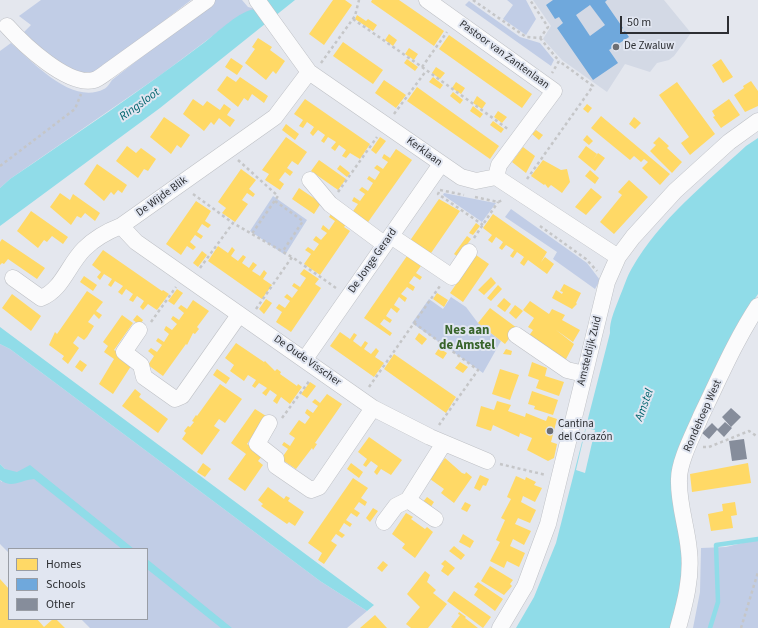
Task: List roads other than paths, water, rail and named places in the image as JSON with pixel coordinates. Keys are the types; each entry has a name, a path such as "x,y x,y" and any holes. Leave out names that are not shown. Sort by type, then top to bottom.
{"street":[{"path":"7,26 18,38 52,67 72,78 93,80 107,72 207,0"},
{"name":"Pastoor van Zantenlaan","path":"428,0 554,91 500,165 496,177"},
{"name":"Kerklaan","path":"257,1 311,73 440,164 461,176 476,181 496,177"},
{"name":"De Wijde Blik","path":"13,278 41,298 52,294 84,249 111,230 121,226 276,117 311,73"},
{"name":"Amsteldijk Zuid","path":"500,628 520,597 531,572 548,524 607,282 618,257 633,237 675,191 728,142 758,121"},
{"name":"De Jonge Gerard","path":"305,359 440,164"},
{"path":"496,177 618,257"},
{"path":"310,180 330,204 452,277 468,253"},
{"name":"De Oude Visscher","path":"121,226 136,242 367,403 437,440 487,461"},
{"name":"Rondehoep West","path":"678,628 685,603 690,575 689,550 682,514 679,478 688,446 746,324 758,306"},
{"path":"139,330 124,352 141,365 144,377 175,399 182,396 244,318"},
{"path":"516,335 567,370 584,374"},
{"path":"269,423 257,444 276,459 276,466 310,490 319,487 367,403"},
{"path":"384,522 396,506 408,500 437,440"},
{"path":"408,500 435,519"}],"water":[{"name":"Ringsloot","path":"264,0 295,0 160,108 0,226 0,188 10,179 109,112 205,42 236,17 250,10 256,9"},
{"name":"Amstel","path":"758,138 758,294 750,306 677,455 683,586 673,628 516,628 534,597 556,543 610,333 612,319 630,271 656,233 684,202 746,146"},
{"path":"0,327 374,605 367,611 320,581 10,349 0,344"},
{"path":"0,464 5,469 17,472 30,465 133,548 121,548 34,479 13,484 4,483 0,480"},
{"path":"148,560 232,628 221,628 148,570"}],"waterway":[{"path":"710,628 718,602 716,545 758,539"}],"place":[{"name":"De Zwaluw","path":"616,47"},
{"name":"Cantina del Corazón","path":"550,431"}],"district":[{"name":"Nes aan de Amstel","path":"467,338"}]}
